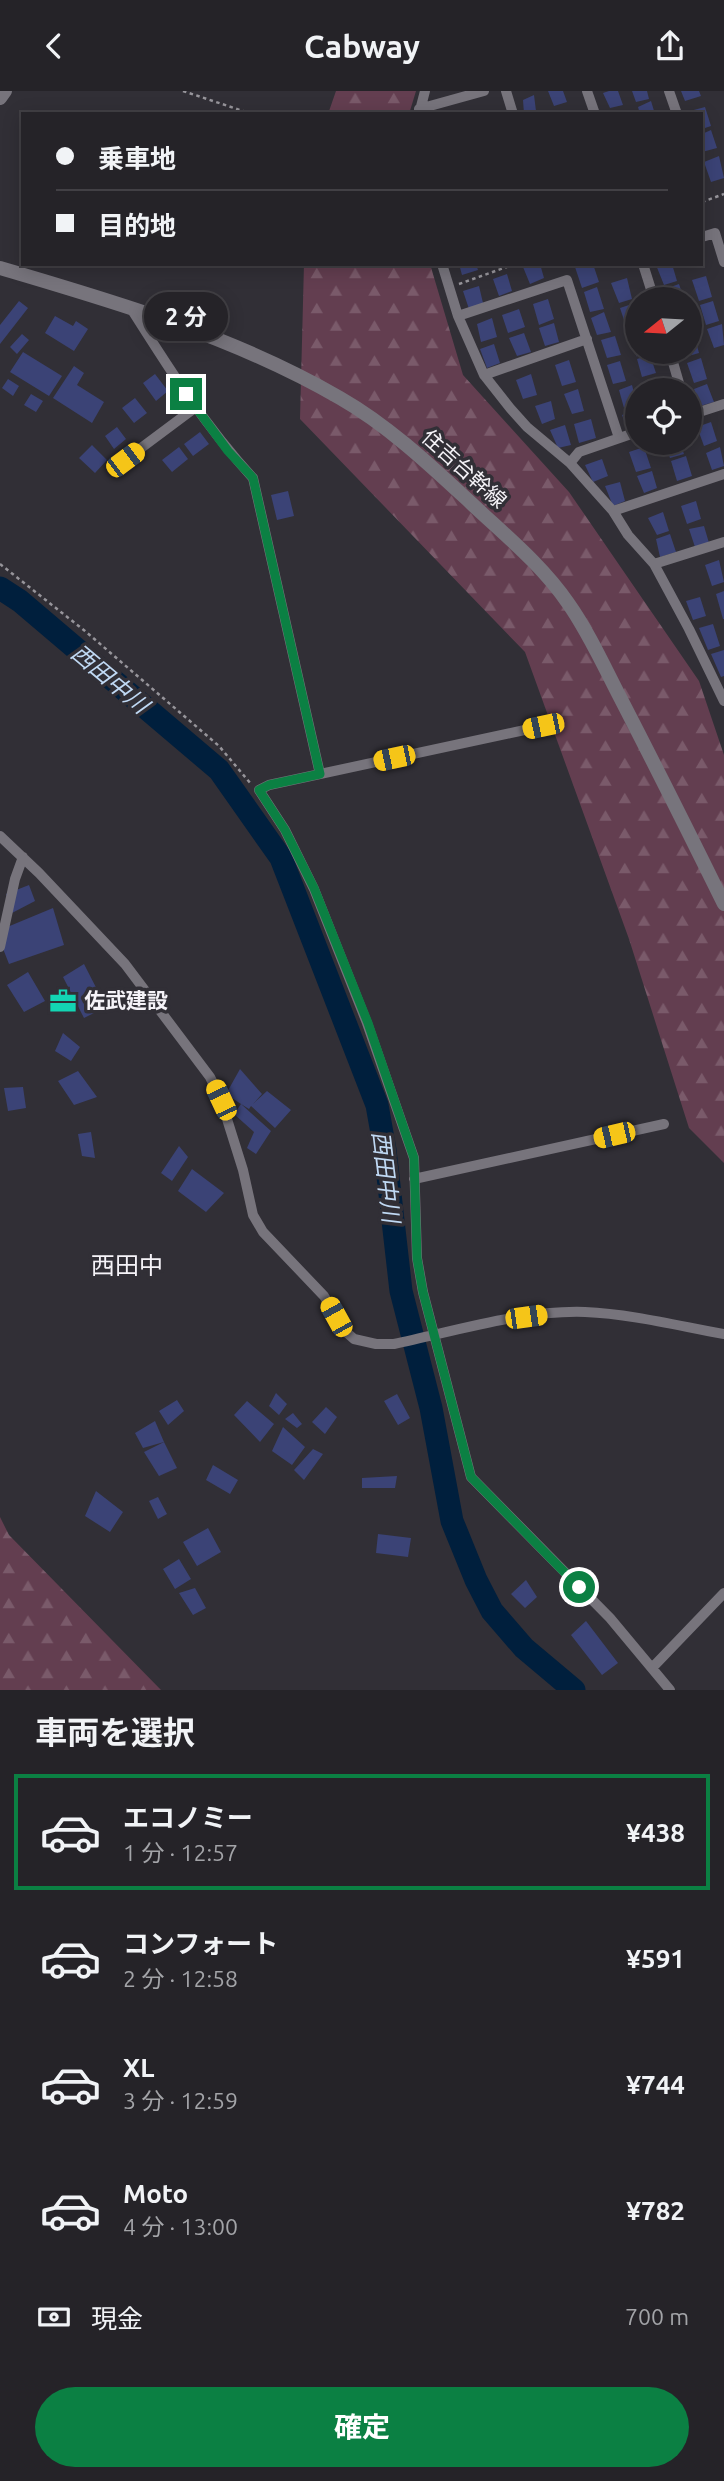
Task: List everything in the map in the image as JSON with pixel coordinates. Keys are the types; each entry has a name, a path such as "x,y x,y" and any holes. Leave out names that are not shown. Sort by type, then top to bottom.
{"street":[{"path":"0,98 5,91"},
{"path":"419,111 425,91"},
{"path":"419,111 484,91"},
{"path":"506,91 512,112"},
{"path":"587,91 594,112"},
{"path":"669,91 676,112"},
{"path":"703,237 715,233 724,262"},
{"path":"443,266 458,316 484,375 527,427 569,463 613,511 628,535 654,564 720,683 724,701"},
{"path":"644,266 650,287"},
{"name":"住吉台幹線","path":"0,268 130,307 226,343 342,399 407,445 509,538 568,602 595,649 724,904"},
{"path":"458,316 567,280 619,438"},
{"path":"130,307 176,380 228,451 253,478 320,774"},
{"path":"484,375 587,339"},
{"path":"702,411 724,404"},
{"path":"125,460 196,407"},
{"path":"569,463 579,452 625,436"},
{"path":"613,511 724,474"},
{"path":"654,564 724,542"},
{"path":"543,726 269,785 259,790 300,858 368,1023 414,1158 417,1258 430,1336 471,1477 610,1618 670,1690"},
{"path":"0,837 23,857 125,964 210,1076 221,1100 243,1170 253,1215 263,1232 324,1296 345,1331 354,1339 376,1344 394,1344 526,1317 587,1312 724,1334"},
{"path":"0,947 15,879 23,857"},
{"path":"414,1179 664,1125"},
{"path":"652,1668 724,1593"}],"path":[{"path":"183,91 246,112"},
{"path":"703,202 724,194"},
{"path":"449,287 509,266"},
{"path":"0,564 85,631 219,746 240,774 259,790"}],"green space":[{"path":"336,91 416,91 410,112 329,112"},
{"path":"304,266 431,266 463,375 569,492 699,681 724,755 724,1163 689,1128 629,939 525,652 300,419"},
{"path":"0,1517 9,1535 161,1690 0,1690"}],"building":[{"path":"548,91 563,91 567,102 554,106"},
{"path":"618,91 623,105 610,108 603,93"},
{"path":"632,91 647,91 649,99 636,102"},
{"path":"681,91 699,91 701,96 685,101"},
{"path":"534,95 536,111 524,112 523,100"},
{"path":"651,101 654,112 639,112 638,107"},
{"path":"705,107 711,126 703,129 703,112 690,111"},
{"path":"711,130 717,148 703,152 703,134"},
{"path":"719,156 724,178 711,182 704,162"},
{"path":"460,266 477,266 478,270 462,275"},
{"path":"541,266 544,278 530,284 523,267"},
{"path":"575,266 594,266 599,282 582,288"},
{"path":"656,266 673,266 677,281 664,285"},
{"path":"507,274 512,291 499,296 493,279"},
{"path":"706,276 712,297 702,300 702,287 694,287 692,280"},
{"path":"627,278 629,287 625,287 625,301 619,303 611,283"},
{"path":"479,286 483,303 469,309 463,291"},
{"path":"597,287 604,309 590,312 584,292"},
{"path":"548,299 554,319 539,325 533,304"},
{"path":"19,301 28,308 0,344 0,325"},
{"path":"713,301 719,321 706,325 702,304"},
{"path":"625,306 625,323 620,308"},
{"path":"519,309 525,327 508,333 502,315"},
{"path":"604,312 611,332 597,335 591,318"},
{"path":"55,316 73,326 76,321 88,329 74,351 45,333"},
{"path":"492,318 497,337 481,342 477,324"},
{"path":"554,323 559,342 545,346 539,328"},
{"path":"722,324 724,345 714,348 707,329"},
{"path":"524,333 531,352 517,356 509,338"},
{"path":"22,334 29,340 17,354 10,347"},
{"path":"615,336 621,355 607,358 601,340"},
{"path":"494,344 500,363 487,368 480,349"},
{"path":"23,352 62,376 49,396 10,372"},
{"path":"569,360 576,382 562,386 555,365"},
{"path":"620,361 625,381 613,384 607,365"},
{"path":"702,362 707,379 692,378 687,364 702,364"},
{"path":"638,364 653,364 656,373 642,377"},
{"path":"74,366 84,373 77,385 104,402 92,423 53,398"},
{"path":"155,374 168,391 156,401 143,383"},
{"path":"531,374 537,395 523,399 516,380"},
{"path":"8,379 19,386 13,396 2,388"},
{"path":"707,384 714,402 702,405 702,386"},
{"path":"625,388 625,408 624,408 619,390"},
{"path":"578,389 584,411 572,414 564,394"},
{"path":"31,394 43,401 36,412 24,405"},
{"path":"135,398 147,413 134,423 122,408"},
{"path":"551,401 555,419 542,424 535,406"},
{"path":"591,419 596,438 579,443 574,424"},
{"path":"711,422 717,441 704,446 702,425"},
{"path":"565,425 571,445 558,448 550,430"},
{"path":"117,427 126,439 114,449 105,436"},
{"path":"200,432 209,444 193,456 184,444"},
{"path":"92,445 107,460 95,473 79,458"},
{"path":"179,447 188,459 172,472 162,460"},
{"path":"720,447 724,466 712,470 706,453"},
{"path":"630,455 647,455 651,468 636,472"},
{"path":"686,456 692,476 677,481 671,461"},
{"path":"602,459 608,476 593,482 585,465"},
{"path":"652,471 657,488 644,493 637,476"},
{"path":"620,482 625,501 613,506 605,486"},
{"path":"288,491 294,516 277,520 271,495"},
{"path":"696,501 701,519 687,524 681,506"},
{"path":"663,512 669,531 657,535 648,518"},
{"path":"704,526 709,543 695,547 689,529"},
{"path":"670,534 676,552 660,557 656,539"},
{"path":"719,560 724,582 712,586 705,565"},
{"path":"724,591 724,619 723,619 716,594"},
{"path":"700,597 706,616 693,620 686,601"},
{"path":"713,624 720,646 708,650 699,628"},
{"path":"724,650 724,676 721,677 711,654"},
{"path":"29,885 35,901 12,913 6,894"},
{"path":"53,908 64,945 9,964 0,941 0,930"},
{"path":"84,964 106,1007 84,1018 63,977"},
{"path":"28,972 45,1001 24,1012 7,985"},
{"path":"63,1033 80,1047 71,1061 55,1051"},
{"path":"240,1069 262,1094 253,1104 267,1091 291,1110 275,1128 251,1106 249,1109 226,1094"},
{"path":"78,1071 97,1097 74,1105 58,1081"},
{"path":"23,1087 26,1108 8,1111 4,1088"},
{"path":"241,1104 271,1131 256,1154 247,1148 254,1132 234,1114"},
{"path":"91,1132 95,1158 82,1156 78,1134"},
{"path":"179,1146 188,1157 172,1181 161,1173"},
{"path":"192,1169 224,1193 206,1212 178,1191"},
{"path":"276,1393 287,1404 279,1415 269,1406"},
{"path":"397,1394 410,1418 398,1425 384,1401"},
{"path":"177,1400 184,1411 168,1425 159,1411"},
{"path":"247,1401 274,1424 260,1442 234,1415"},
{"path":"326,1407 337,1417 325,1434 312,1422"},
{"path":"293,1413 302,1424 297,1428 285,1419"},
{"path":"155,1421 164,1442 143,1448 135,1433"},
{"path":"283,1427 305,1447 292,1465 272,1451"},
{"path":"164,1442 177,1468 159,1476 144,1452"},
{"path":"313,1449 323,1454 304,1480 294,1470"},
{"path":"213,1465 238,1480 230,1494 206,1480"},
{"path":"397,1476 395,1488 362,1488 362,1478"},
{"path":"96,1491 123,1512 110,1532 85,1516"},
{"path":"158,1497 167,1514 158,1519 149,1501"},
{"path":"208,1528 221,1552 197,1566 183,1542"},
{"path":"378,1534 411,1538 408,1557 376,1553"},
{"path":"179,1559 191,1579 175,1589 163,1569"},
{"path":"526,1580 537,1597 525,1608 511,1594"},
{"path":"195,1588 206,1608 193,1615 179,1593"},
{"path":"586,1621 618,1663 602,1675 571,1635"}],"waterway":[{"name":"西田中川","path":"0,588 20,601 219,770 281,858 377,1105 385,1150 401,1291 431,1408 452,1521 492,1611 524,1648 574,1690"}],"place":[{"name":"佐武建設","path":"63,1001"}],"district":[{"name":"西田中","path":"127,1266"}],"route":[{"path":"186,394 228,451 253,478 320,774 269,785 259,790 285,830 314,888 368,1023 414,1158 417,1258 423,1292 471,1477 579,1587"}]}
